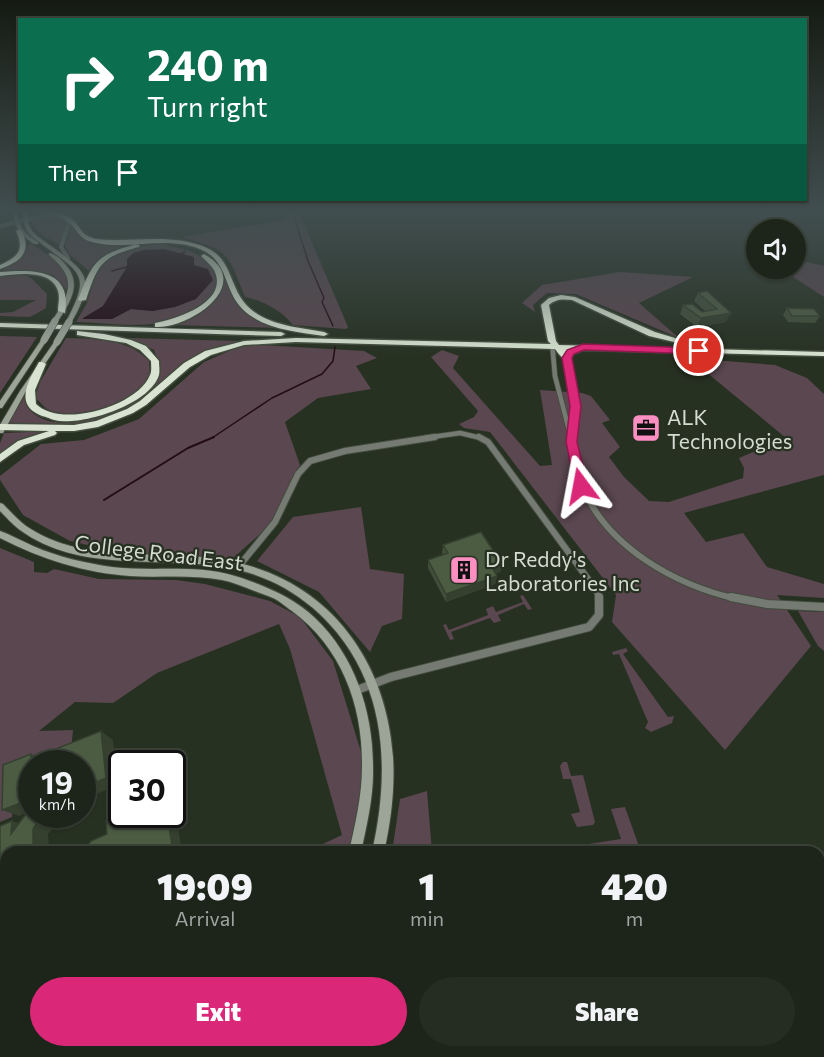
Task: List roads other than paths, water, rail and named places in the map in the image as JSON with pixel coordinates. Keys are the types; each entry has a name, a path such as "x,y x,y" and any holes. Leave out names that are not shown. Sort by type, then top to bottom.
{"highway":[{"path":"0,267 14,259"},
{"path":"82,300 91,271 96,264 105,259"},
{"path":"125,329 172,323 195,315 205,308 219,287 218,271 214,264 207,259"},
{"path":"218,259 237,297 250,311 273,324 324,334"},
{"path":"0,274 30,273 54,279 62,291 62,311"},
{"path":"583,347 575,349 567,358 553,345 545,305 550,299 561,297 584,301 663,338 692,345"},
{"path":"0,324 324,334 651,349 668,359 678,350 824,354"},
{"path":"0,331 296,340 824,349"},
{"path":"42,364 30,391 30,400 34,408 46,416 62,419 93,417 127,404 148,386 154,375 155,363 151,355 143,348 105,337 80,333"},
{"path":"0,459 21,443 74,428 98,424 130,411 187,366 208,353 244,343 296,340"},
{"path":"0,429 74,428"}],"street":[{"path":"0,406 56,321 72,289 69,271 58,259"},
{"path":"0,429 82,300 82,277 69,259"},
{"path":"553,345 566,425 581,486 606,525 629,547 659,568 696,586 733,598 789,606 824,607"},
{"path":"567,358 576,406 572,442"},
{"path":"239,566 275,522 298,474 310,461 345,451 460,433 475,435 488,442 596,590 601,600 602,610 599,619 590,627 391,677 357,690"},
{"name":"College Road East","path":"0,506 19,526 56,545 121,558 239,566 283,583 320,606 356,648 373,684 385,732 388,767 387,807 379,846"},
{"name":"College Road East","path":"0,534 58,559 90,567 128,572 216,576 256,586 277,595 309,618 344,659 357,690 368,743 368,785 356,846"}],"waterway":[{"path":"307,259 333,326"},
{"path":"112,271 130,266"},
{"path":"213,438 272,398 322,374 333,361 335,347"},
{"path":"104,500 188,448 213,438"}],"place":[{"name":"ALK Technologies","path":"646,428"},
{"name":"Dr Reddy's Laboratories Inc","path":"464,570"}]}
